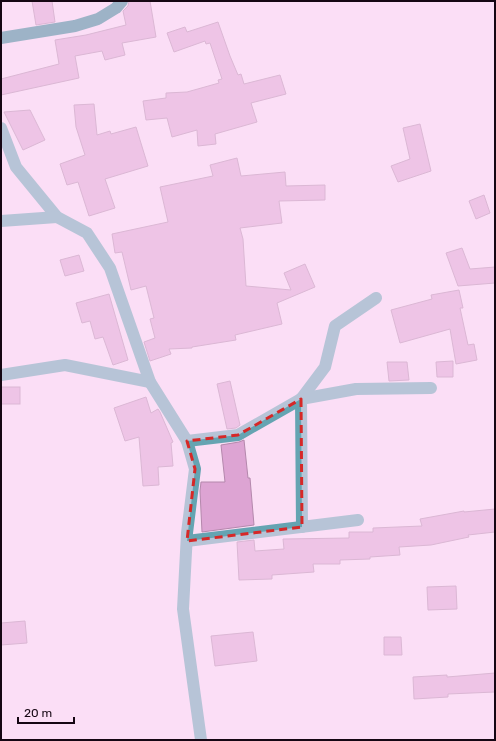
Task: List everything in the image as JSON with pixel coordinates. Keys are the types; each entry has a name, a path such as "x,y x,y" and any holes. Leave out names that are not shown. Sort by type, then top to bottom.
{"street":[{"path":"1,38 75,26 98,19 116,8 122,1"},
{"path":"1,128 16,167 56,217 87,233 110,268 150,382 188,441 194,469 187,542 183,609 201,740"},
{"path":"1,221 56,217"},
{"path":"302,527 301,399 325,367 335,326 376,298"},
{"path":"1,375 65,365 150,382"},
{"path":"188,441 238,435 301,399 356,389 431,388"},
{"path":"187,542 358,520"}],"highlighted area":[{"path":"301,399 302,527 187,541 195,469 187,441 238,435"}],"building":[{"path":"32,1 52,1 55,22 36,25"},
{"path":"129,1 150,1 156,37 122,43 125,55 105,60 102,51 75,56 79,78 1,95 1,79 59,64 55,40 86,35 126,25 123,11 128,6"},
{"path":"218,22 230,56 238,75 241,74 244,84 280,75 286,94 251,103 257,122 215,134 216,144 198,146 197,130 172,137 167,118 146,120 143,101 166,98 166,93 187,92 219,83 218,80 222,79 210,43 206,44 205,41 174,52 167,33 185,27 187,32"},
{"path":"94,104 97,135 110,131 111,134 136,127 148,166 105,179 115,208 89,216 78,182 67,185 60,164 85,155 76,127 74,105"},
{"path":"30,110 45,140 23,150 4,112"},
{"path":"420,124 431,171 398,182 391,166 410,159 403,128"},
{"path":"237,158 241,176 285,172 286,186 325,185 325,200 279,201 282,223 240,228 243,239 246,286 291,290 284,273 305,264 315,287 277,303 282,324 235,335 236,340 192,348 169,349 171,354 150,361 144,342 155,338 150,319 154,318 146,286 131,290 122,252 115,253 112,234 168,222 160,187 213,176 210,165"},
{"path":"484,195 490,213 476,219 469,201"},
{"path":"462,248 470,269 495,267 495,283 458,286 446,253"},
{"path":"79,255 84,271 65,276 60,260"},
{"path":"459,290 463,308 460,308 468,345 474,344 477,360 456,364 450,329 400,343 391,310 432,299 431,295"},
{"path":"109,294 128,360 113,365 103,337 95,339 90,321 82,323 76,303"},
{"path":"453,361 453,377 437,377 436,362"},
{"path":"387,362 407,362 409,380 389,381"},
{"path":"230,381 240,425 236,428 227,429 217,384"},
{"path":"1,387 20,387 20,404 1,404"},
{"path":"146,397 151,413 158,409 160,412 173,442 171,443 173,466 158,467 159,485 143,486 139,437 125,441 114,408"},
{"path":"244,440 248,478 250,478 254,525 202,532 201,482 225,482 221,445"},
{"path":"495,509 495,532 468,535 469,537 431,545 399,547 400,555 370,557 370,559 340,560 340,564 313,564 314,572 272,575 272,579 239,580 237,542 254,540 255,551 284,549 283,539 349,538 349,532 373,532 373,528 422,526 420,519 464,511"},
{"path":"456,586 457,609 428,610 427,587"},
{"path":"25,621 27,643 1,645 1,623"},
{"path":"253,632 257,661 215,666 211,636"},
{"path":"384,637 401,637 402,655 384,655"},
{"path":"495,673 495,692 448,694 448,697 414,699 413,677 447,675 447,677"}]}
